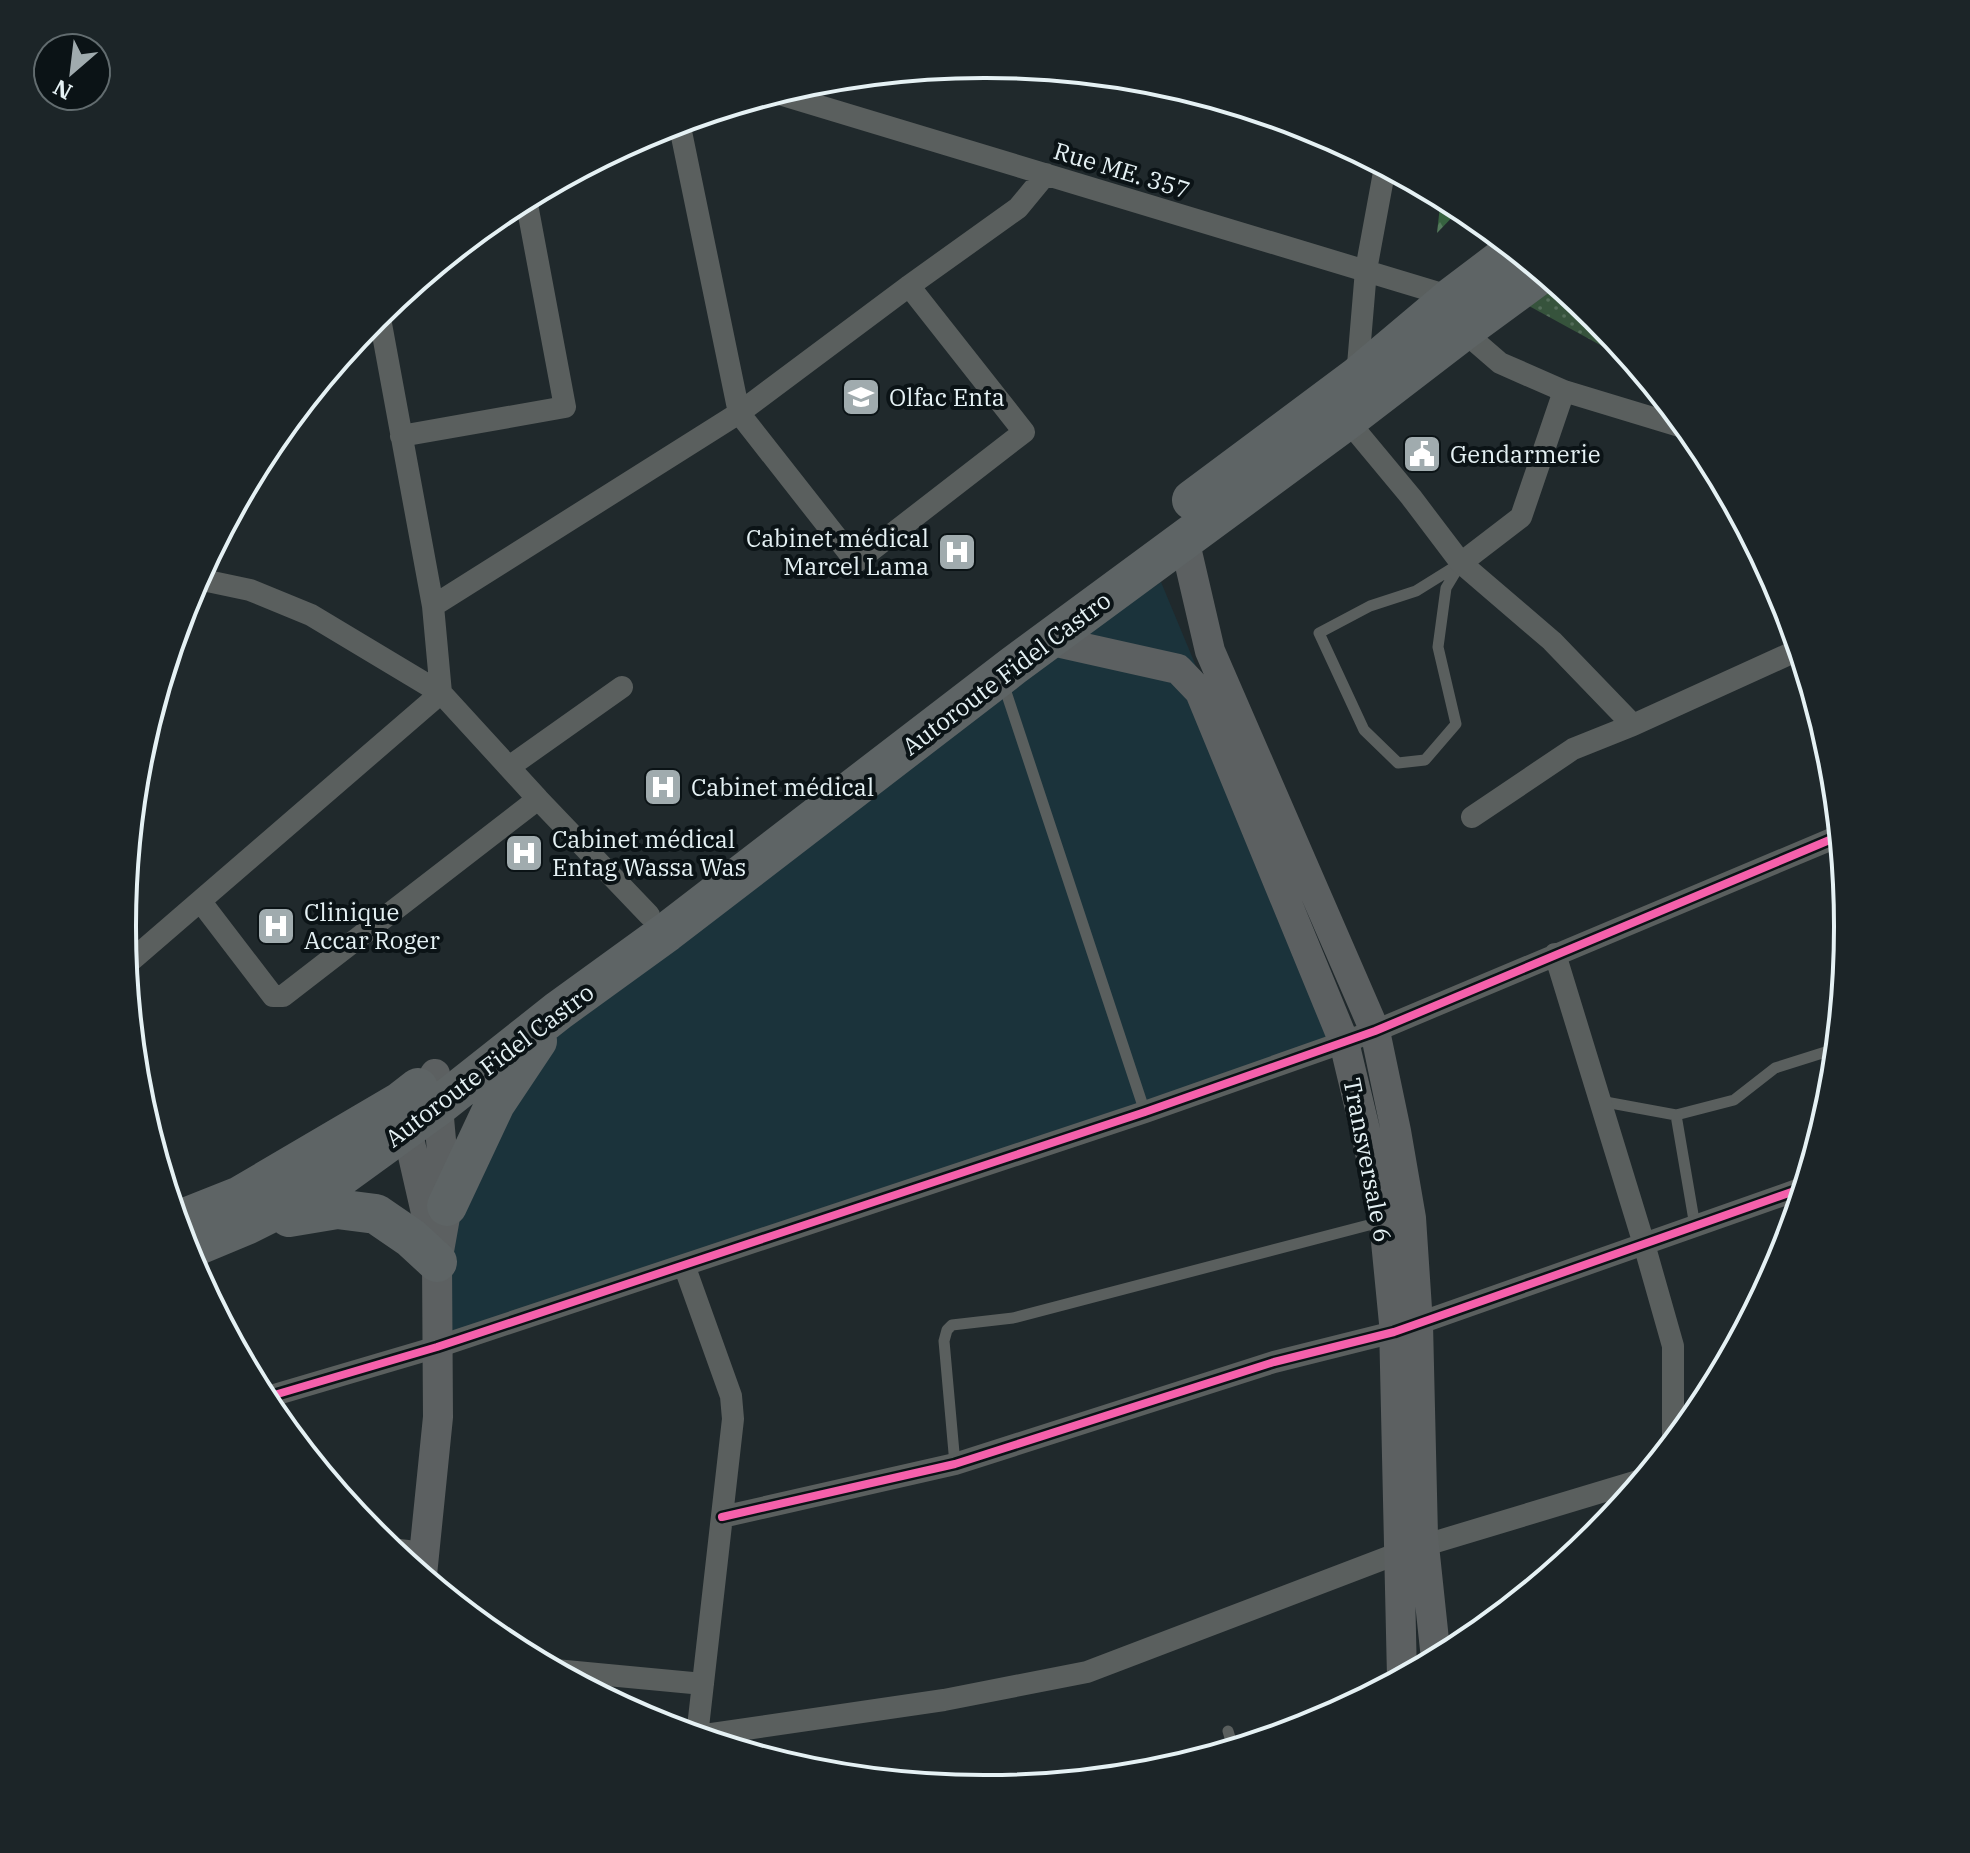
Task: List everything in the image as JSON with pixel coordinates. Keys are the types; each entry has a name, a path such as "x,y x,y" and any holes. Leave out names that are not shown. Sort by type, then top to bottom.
{"highway":[{"name":"Autoroute Fidel Castro","path":"199,1245 336,1180 420,1102 649,915 1177,528 1347,420 1458,314 1507,258"},
{"name":"Autoroute Fidel Castro","path":"188,1216 240,1196 420,1102 558,1011 667,932 1048,640 1357,377 1458,314 1531,278"},
{"path":"447,1206 495,1104 558,1011"},
{"path":"246,1225 337,1209 376,1214 411,1238 437,1262"}],"main road":[{"name":"Transversale 6","path":"1177,528 1210,651 1375,1031 1396,1131 1411,1218 1406,1328 1412,1550 1403,1664"},
{"name":"Transversale 6","path":"1048,640 1178,669 1200,692 1344,1042 1406,1328"},
{"path":"420,1102 447,1206 437,1262"},
{"path":"420,1102 437,1262 438,1417 423,1561"},
{"name":"Transversale 6","path":"1412,1550 1433,1646"}],"street":[{"name":"Rue ME. 357","path":"797,99 1366,270 1458,314"},
{"path":"678,136 739,413 856,562 1024,432 909,286"},
{"path":"433,606 739,413 1018,208 1046,174"},
{"path":"1357,377 1366,270 1383,178"},
{"path":"401,436 565,407 528,212"},
{"path":"1458,314 1500,363 1564,391 1667,422"},
{"path":"382,330 433,606 441,693"},
{"path":"1461,563 1521,517 1564,391"},
{"path":"1347,420 1461,563 1552,641 1633,725"},
{"path":"210,582 250,590 311,615 441,693 649,915"},
{"path":"1472,817 1573,749 1788,654"},
{"path":"509,767 622,687"},
{"path":"137,956 441,693"},
{"path":"201,902 273,996 283,996 538,799"},
{"path":"277,1394 437,1347 1145,1112 1375,1031 1829,840"},
{"path":"1555,954 1673,1346 1673,1423"},
{"path":"722,1517 955,1464 1274,1362 1406,1328 1790,1193"},
{"path":"684,1265 731,1396 733,1419 699,1725"},
{"path":"721,1733 944,1700 1087,1672 1412,1550 1624,1485"},
{"path":"583,1673 703,1684"}],"lane":[{"path":"1461,563 1446,588 1438,647 1456,724 1425,760 1398,763 1364,730 1319,633 1370,606 1416,591 1461,563"},
{"path":"1013,666 1006,692 1145,1112"},
{"path":"1600,1101 1676,1115 1734,1100 1775,1068 1823,1053"},
{"path":"1676,1115 1695,1226"},
{"path":"955,1464 944,1341 952,1325 1013,1318 1384,1221"},
{"path":"1228,1731 1230,1738"}],"shaded area":[{"path":"1161,582 1282,873 1343,1036 426,1346 471,1159 567,1019 864,787"}],"green space":[{"path":"1439,211 1451,218 1437,233"},
{"path":"1532,279 1604,347 1509,295"}],"cycle path":[{"path":"277,1394 437,1347 1145,1112 1375,1031 1829,840"},
{"path":"722,1517 955,1464 1274,1362 1394,1332 1790,1193"}],"place":[{"name":"Olfac Enta","path":"861,397"},
{"name":"Gendarmerie","path":"1422,454"},
{"name":"Cabinet médical Marcel Lama","path":"957,552"},
{"name":"Cabinet médical","path":"663,787"},
{"name":"Cabinet médical Entag Wassa Was","path":"524,853"},
{"name":"Clinique Accar Roger","path":"276,926"}]}
